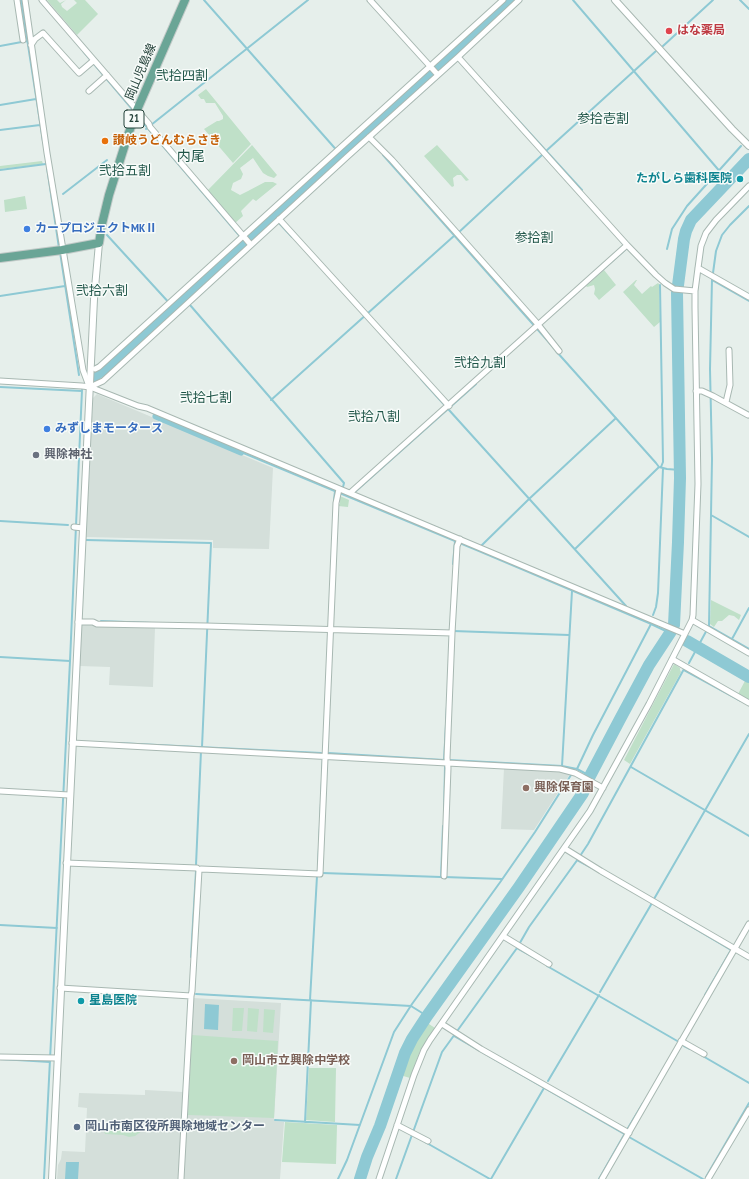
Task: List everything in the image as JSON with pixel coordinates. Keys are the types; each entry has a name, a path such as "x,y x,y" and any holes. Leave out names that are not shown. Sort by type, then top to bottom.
{"main road":[{"name":"岡山児島線","path":"99,243 109,195 128,135 137,110 185,0"},
{"path":"0,258 61,250 99,243"}],"street":[{"path":"17,0 23,40"},
{"path":"25,0 61,250 83,370 90,387"},
{"path":"42,0 105,76 137,110 149,127 245,240"},
{"path":"370,0 433,70"},
{"path":"90,387 103,381 245,240 279,219 293,198 311,181 369,136 504,0"},
{"path":"95,369 100,367 170,303 293,198 311,181 338,151 433,70 458,57 519,0"},
{"path":"615,0 749,146"},
{"path":"31,45 42,33 78,73 92,62"},
{"path":"458,57 627,245 665,283 674,289 695,292"},
{"path":"89,91 105,76"},
{"path":"369,136 392,160 559,351"},
{"path":"378,1179 420,1058 430,1040 590,811 649,704 672,659 683,633 692,620 698,484 695,292 698,268 706,233 716,220 749,186"},
{"path":"279,219 447,407"},
{"path":"52,1179 53,1058 60,988 66,863 65,794 72,743 78,622 78,528 90,387 94,298 99,243"},
{"path":"350,493 627,245"},
{"path":"698,268 749,297"},
{"path":"726,402 730,385 729,350"},
{"path":"0,381 90,387 138,406 147,408 338,491 350,493 459,542 683,633"},
{"path":"696,391 711,395 748,415"},
{"path":"66,863 190,867 197,868 199,870 320,874 330,630 338,491"},
{"path":"444,876 447,763 459,542"},
{"path":"692,620 749,653"},
{"path":"78,622 94,622 97,624 330,630 453,631"},
{"path":"672,659 749,703"},
{"path":"72,743 566,770 575,772 603,788"},
{"path":"0,791 65,794"},
{"path":"564,848 749,957"},
{"path":"181,1179 199,870"},
{"path":"602,1179 749,924"},
{"path":"503,936 549,964"},
{"path":"60,988 191,996"},
{"path":"442,1024 480,1049 629,1133"},
{"path":"681,1041 704,1054"},
{"path":"0,1057 53,1058"},
{"path":"708,1179 749,1110"},
{"path":"397,1125 428,1141"}],"shaded area":[{"path":"97,394 273,468 269,549 213,548 213,540 86,537 93,398"},
{"path":"81,624 155,627 153,687 109,685 110,667 79,666"},
{"path":"504,768 560,771 568,772 570,774 534,830 501,829"},
{"name":"岡山市立興除中学校","path":"193,998 281,1003 274,1119 275,1121 284,1122 280,1179 183,1179"},
{"path":"145,1090 184,1092 179,1179 57,1179 58,1165 61,1159 62,1151 85,1152 87,1108 78,1107 79,1093 145,1095"}],"green space":[{"path":"47,0 57,0 60,3 66,0 61,4 67,11 77,3 74,0 85,0 98,14 77,35"},
{"path":"502,9 505,12 464,49 454,56 449,57"},
{"path":"206,89 251,144 233,163 204,129 223,119 223,116 215,103 206,103 204,99 201,99 198,95"},
{"path":"252,145 277,175 274,178 263,173 253,158 240,168 243,174 241,179 233,183 231,190 240,195 265,182 273,182 277,184 256,201 253,199 241,211 243,216 234,224 207,191"},
{"path":"437,145 469,180 466,181 461,175 457,175 453,178 454,186 452,187 450,185 424,156"},
{"path":"42,161 43,164 0,169 0,166"},
{"path":"25,196 27,209 5,212 4,200"},
{"path":"291,201 293,204 262,233 259,230"},
{"path":"604,270 616,285 599,300 594,294 594,285 586,286"},
{"path":"636,280 634,285 642,294 651,286 652,287 658,283 659,284 660,322 654,327 623,292"},
{"path":"340,496 349,500 348,507 338,506 340,504"},
{"path":"711,600 741,615 739,620 734,616 729,615 722,621 718,621 714,627 710,624"},
{"path":"674,664 680,668 681,672 630,764 624,760"},
{"path":"746,679 749,681 749,700 738,694"},
{"path":"233,1008 244,1008 242,1031 232,1031"},
{"path":"248,1008 259,1009 257,1032 247,1031"},
{"path":"264,1009 275,1010 273,1033 263,1032"},
{"path":"426,1022 435,1028 420,1051 410,1078 400,1075 409,1051"},
{"path":"192,1035 278,1041 274,1118 188,1115"},
{"path":"309,1068 336,1068 335,1122 306,1120"},
{"path":"285,1122 337,1125 336,1164 282,1162"},
{"path":"120,1126 128,1126 129,1128 134,1129 142,1127 142,1131 135,1136 129,1137 123,1135 105,1134 104,1131 107,1129 115,1132"}],"water":[{"path":"205,1004 219,1005 218,1030 204,1029"},
{"path":"66,1162 79,1162 78,1179 65,1179"}],"waterway":[{"path":"21,0 43,141"},
{"path":"204,0 340,154"},
{"path":"146,129 308,0"},
{"path":"94,376 509,0"},
{"path":"573,0 728,181"},
{"path":"663,46 713,0"},
{"path":"740,0 749,9"},
{"path":"0,46 27,41"},
{"path":"83,51 132,109"},
{"path":"546,151 656,51"},
{"path":"0,105 36,99"},
{"path":"506,107 582,190"},
{"path":"139,118 244,241"},
{"path":"0,130 40,125"},
{"path":"667,249 672,229 687,206 741,146"},
{"path":"383,155 554,348"},
{"path":"458,233 542,155"},
{"path":"360,1179 405,1053 412,1039 583,793 590,776 649,665 674,625 680,478 677,293 684,239 691,220 749,159"},
{"path":"63,194 107,160"},
{"path":"0,170 46,164"},
{"path":"47,167 59,248"},
{"path":"713,273 716,251 722,235 749,206"},
{"path":"279,223 292,237"},
{"path":"107,235 172,306"},
{"path":"271,400 455,235"},
{"path":"601,271 627,248"},
{"path":"60,252 79,375"},
{"path":"689,663 709,626 712,459 710,369 712,279"},
{"path":"712,280 749,301"},
{"path":"660,285 663,462 661,467"},
{"path":"0,296 65,286"},
{"path":"190,305 344,483 343,487"},
{"path":"556,351 659,467 680,470"},
{"path":"421,379 626,606"},
{"path":"356,491 476,384"},
{"path":"0,387 82,391"},
{"path":"44,1179 82,390"},
{"path":"156,416 241,452"},
{"path":"482,545 616,418"},
{"path":"241,452 479,551 670,633"},
{"path":"575,549 659,467"},
{"path":"653,615 658,593 663,468"},
{"path":"334,500 335,491"},
{"path":"711,515 749,537"},
{"path":"0,521 68,525"},
{"path":"86,540 211,543 202,747"},
{"path":"453,564 455,541"},
{"path":"562,766 572,591"},
{"path":"732,639 749,608"},
{"path":"101,621 152,623"},
{"path":"577,769 593,735 651,624"},
{"path":"709,626 749,649"},
{"path":"453,631 569,635"},
{"path":"687,641 749,677"},
{"path":"0,657 70,661"},
{"path":"580,856 684,669"},
{"path":"684,670 741,701"},
{"path":"328,753 444,760 447,706"},
{"path":"654,899 749,734"},
{"path":"117,743 321,753"},
{"path":"196,865 201,751"},
{"path":"318,870 323,758"},
{"path":"449,760 562,766 577,769 590,776"},
{"path":"444,816 445,766"},
{"path":"631,767 749,836"},
{"path":"338,1179 347,1160 394,1032 412,1004 535,832 571,775"},
{"path":"322,873 441,877 443,826"},
{"path":"396,1179 442,1052 517,948 529,927 578,859"},
{"path":"577,860 594,869"},
{"path":"191,957 196,871"},
{"path":"310,1000 317,876"},
{"path":"444,877 502,879"},
{"path":"600,992 652,903"},
{"path":"660,908 731,950"},
{"path":"0,925 57,928"},
{"path":"517,948 537,959"},
{"path":"705,995 731,950"},
{"path":"547,966 679,1042"},
{"path":"196,994 411,1006 427,1016"},
{"path":"548,1081 599,995"},
{"path":"305,1122 311,1000"},
{"path":"454,1036 626,1135"},
{"path":"684,1046 690,1049"},
{"path":"701,1055 749,1083"},
{"path":"0,1059 50,1062"},
{"path":"491,1179 544,1088"},
{"path":"628,1128 643,1103"},
{"path":"706,1177 749,1103"},
{"path":"275,1120 360,1125"},
{"path":"599,1179 624,1135"},
{"path":"629,1137 703,1179"},
{"path":"425,1142 490,1179"}],"place":[{"name":"はな薬局","path":"669,31"},
{"name":"讃岐うどんむらさき","path":"105,141"},
{"name":"たがしら歯科医院","path":"740,179"},
{"name":"カープロジェクトMKⅡ","path":"27,229"},
{"name":"みずしまモータース","path":"47,429"},
{"name":"興除神社","path":"36,455"},
{"name":"興除保育園","path":"526,788"},
{"name":"星島医院","path":"81,1001"},
{"name":"岡山市立興除中学校","path":"234,1061"},
{"name":"岡山市南区役所興除地域センター","path":"77,1127"}],"district":[{"name":"弐拾四割","path":"182,76"},
{"name":"参拾壱割","path":"603,119"},
{"name":"内尾","path":"191,157"},
{"name":"弐拾五割","path":"125,171"},
{"name":"参拾割","path":"534,238"},
{"name":"弐拾六割","path":"102,291"},
{"name":"弐拾九割","path":"480,363"},
{"name":"弐拾七割","path":"206,398"},
{"name":"弐拾八割","path":"374,417"}]}
